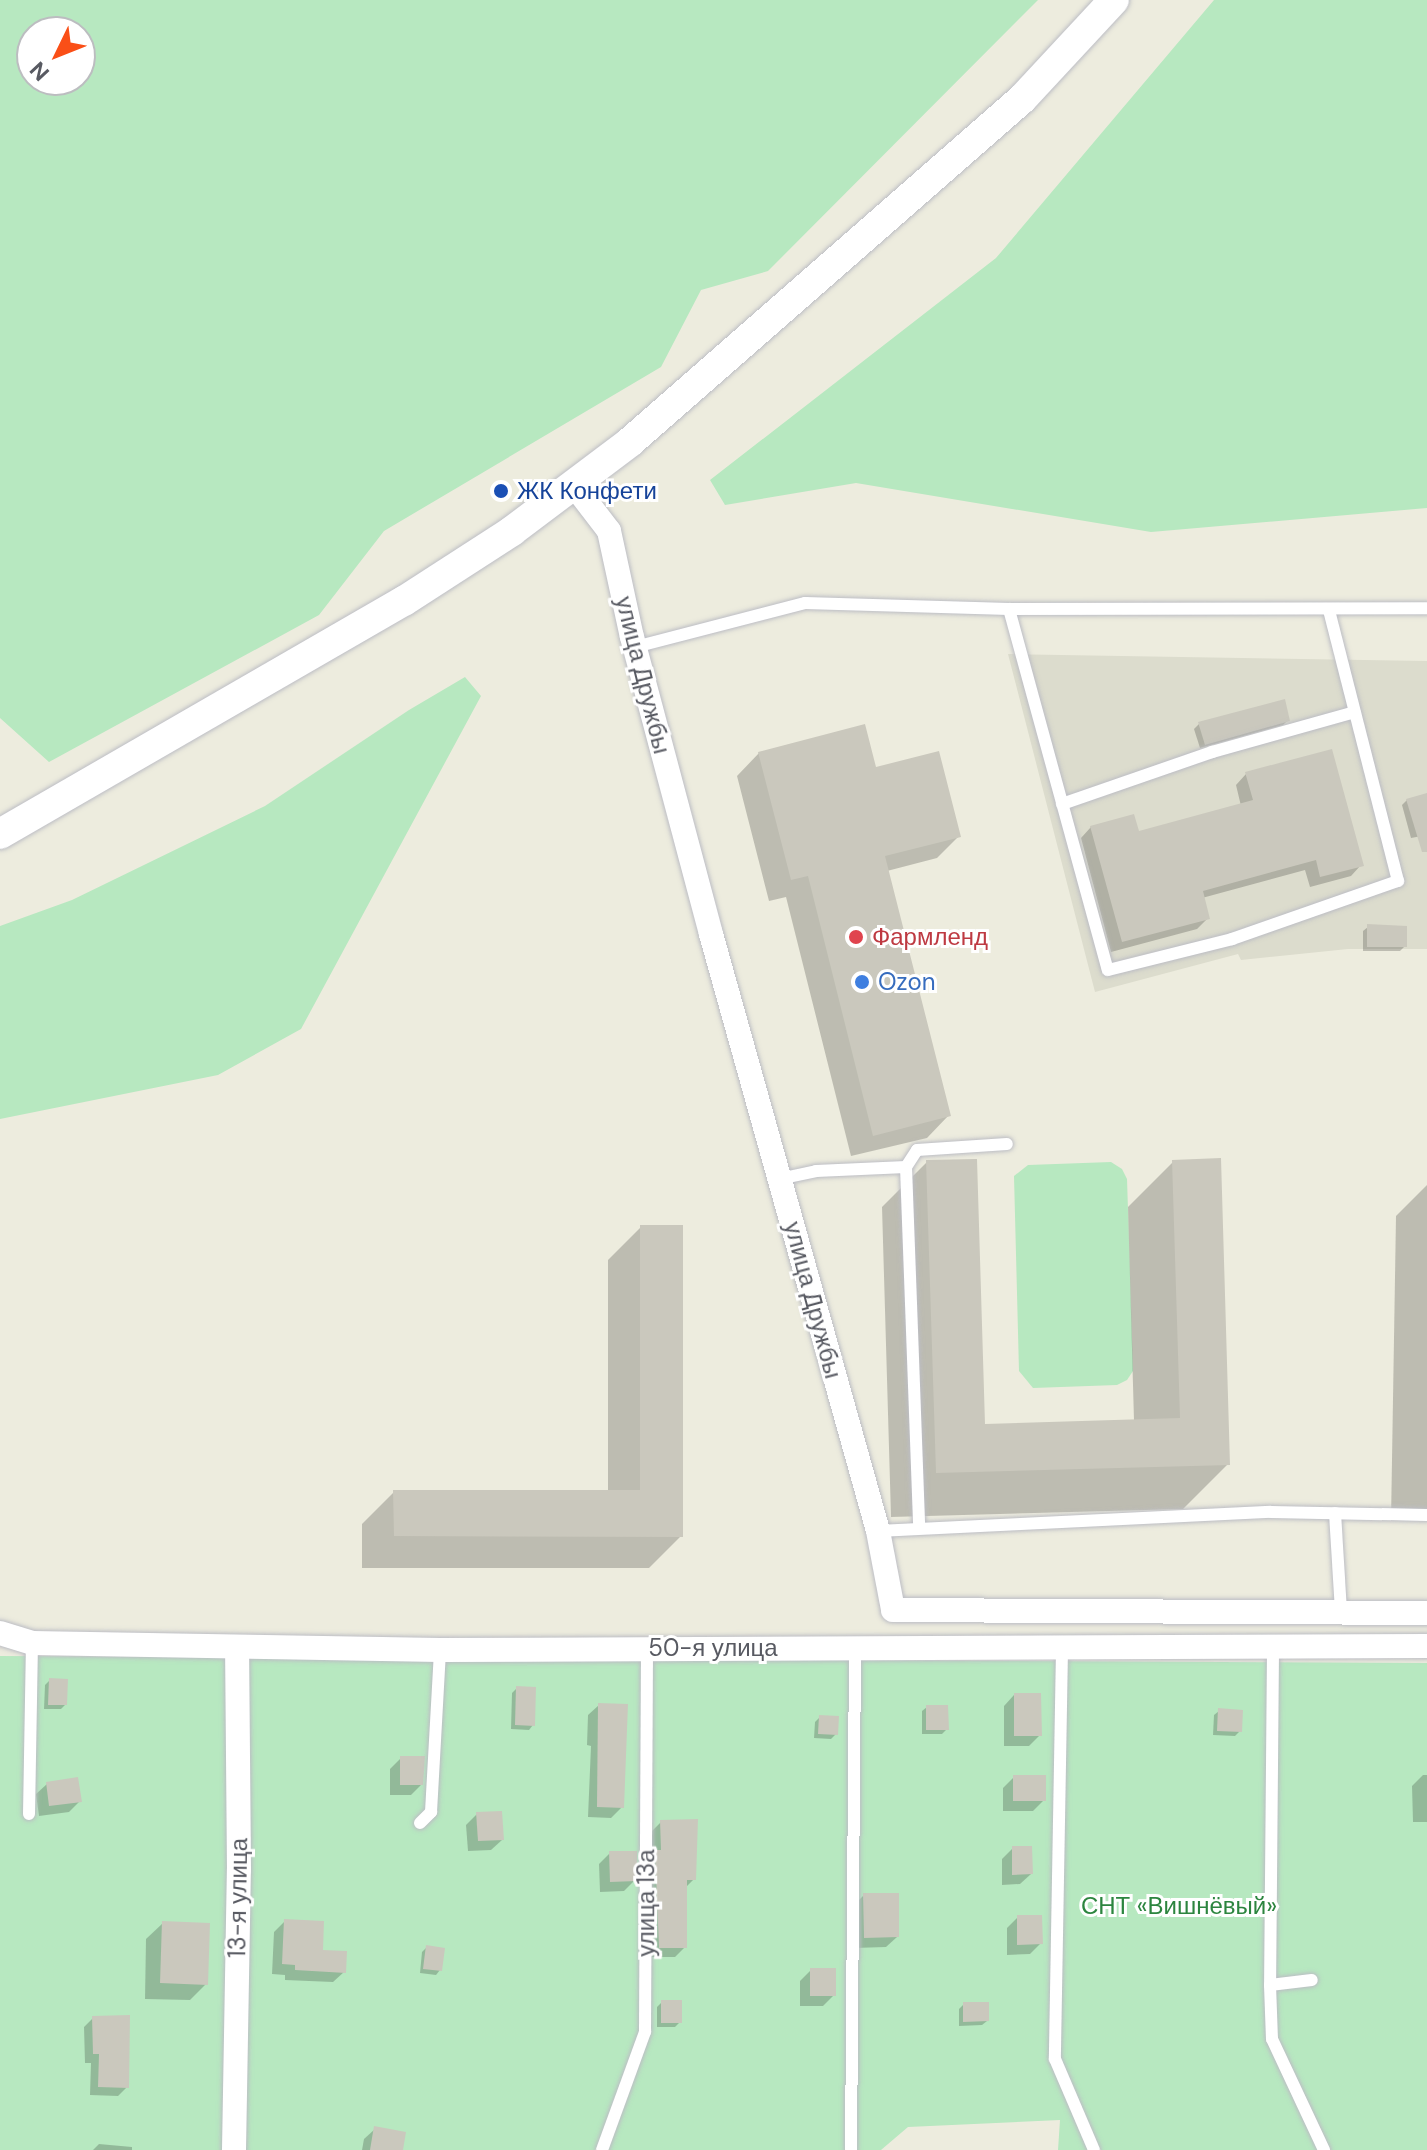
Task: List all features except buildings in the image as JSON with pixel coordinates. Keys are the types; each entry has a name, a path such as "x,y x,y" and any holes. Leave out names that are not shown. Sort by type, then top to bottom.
{"street":[{"path":"0,834 404,601 512,531 630,442 1022,99 1114,0"},
{"name":"улица Дружбы","path":"573,484 609,531 635,647 878,1531 893,1610 1427,1613"},
{"name":"50-я улица","path":"0,1633 32,1643 440,1650 1273,1650 1427,1646"},
{"name":"13-я улица","path":"234,2150 239,1870 237,1647"}],"lane":[{"path":"635,647 805,603 1009,609 1427,608"},
{"path":"1009,609 1108,970 1232,939 1398,881 1329,610"},
{"path":"1062,804 1212,752 1355,712"},
{"path":"919,1527 906,1167 917,1150 1007,1144"},
{"path":"779,1179 816,1171 906,1167"},
{"path":"878,1531 1271,1512 1427,1515"},
{"path":"1335,1513 1341,1612"},
{"path":"29,1814 32,1643"},
{"path":"851,2150 855,1648"},
{"name":"улица 13а","path":"602,2150 645,2032 647,1649"},
{"path":"1062,1649 1055,2059 1094,2150"},
{"path":"420,1823 431,1812 440,1650"},
{"path":"1273,1650 1272,2039 1324,2150"},
{"path":"1270,1985 1312,1980"}],"shaded area":[{"path":"1008,654 1427,661 1427,949 1348,949 1241,960 1238,954 1095,992"}],"green space":[{"path":"0,0 1038,0 768,271 701,290 661,367 384,531 319,615 49,762 0,718"},
{"path":"1214,0 1427,0 1427,508 1151,532 856,483 725,505 710,480 996,258"},
{"path":"465,677 481,696 301,1029 218,1075 0,1119 0,926 72,900 265,806 409,710"},
{"path":"1111,1162 1122,1169 1127,1179 1133,1371 1127,1380 1117,1385 1033,1388 1019,1371 1014,1176 1028,1165"},
{"name":"СНТ «Вишнёвый»","path":"0,1656 1427,1663 1427,2150 1058,2150 1060,2120 908,2127 881,2150 0,2150"}],"place":[{"name":"ЖК Конфети","path":"501,491"},
{"name":"Фармленд","path":"856,937"},
{"name":"Ozon","path":"862,982"}]}
